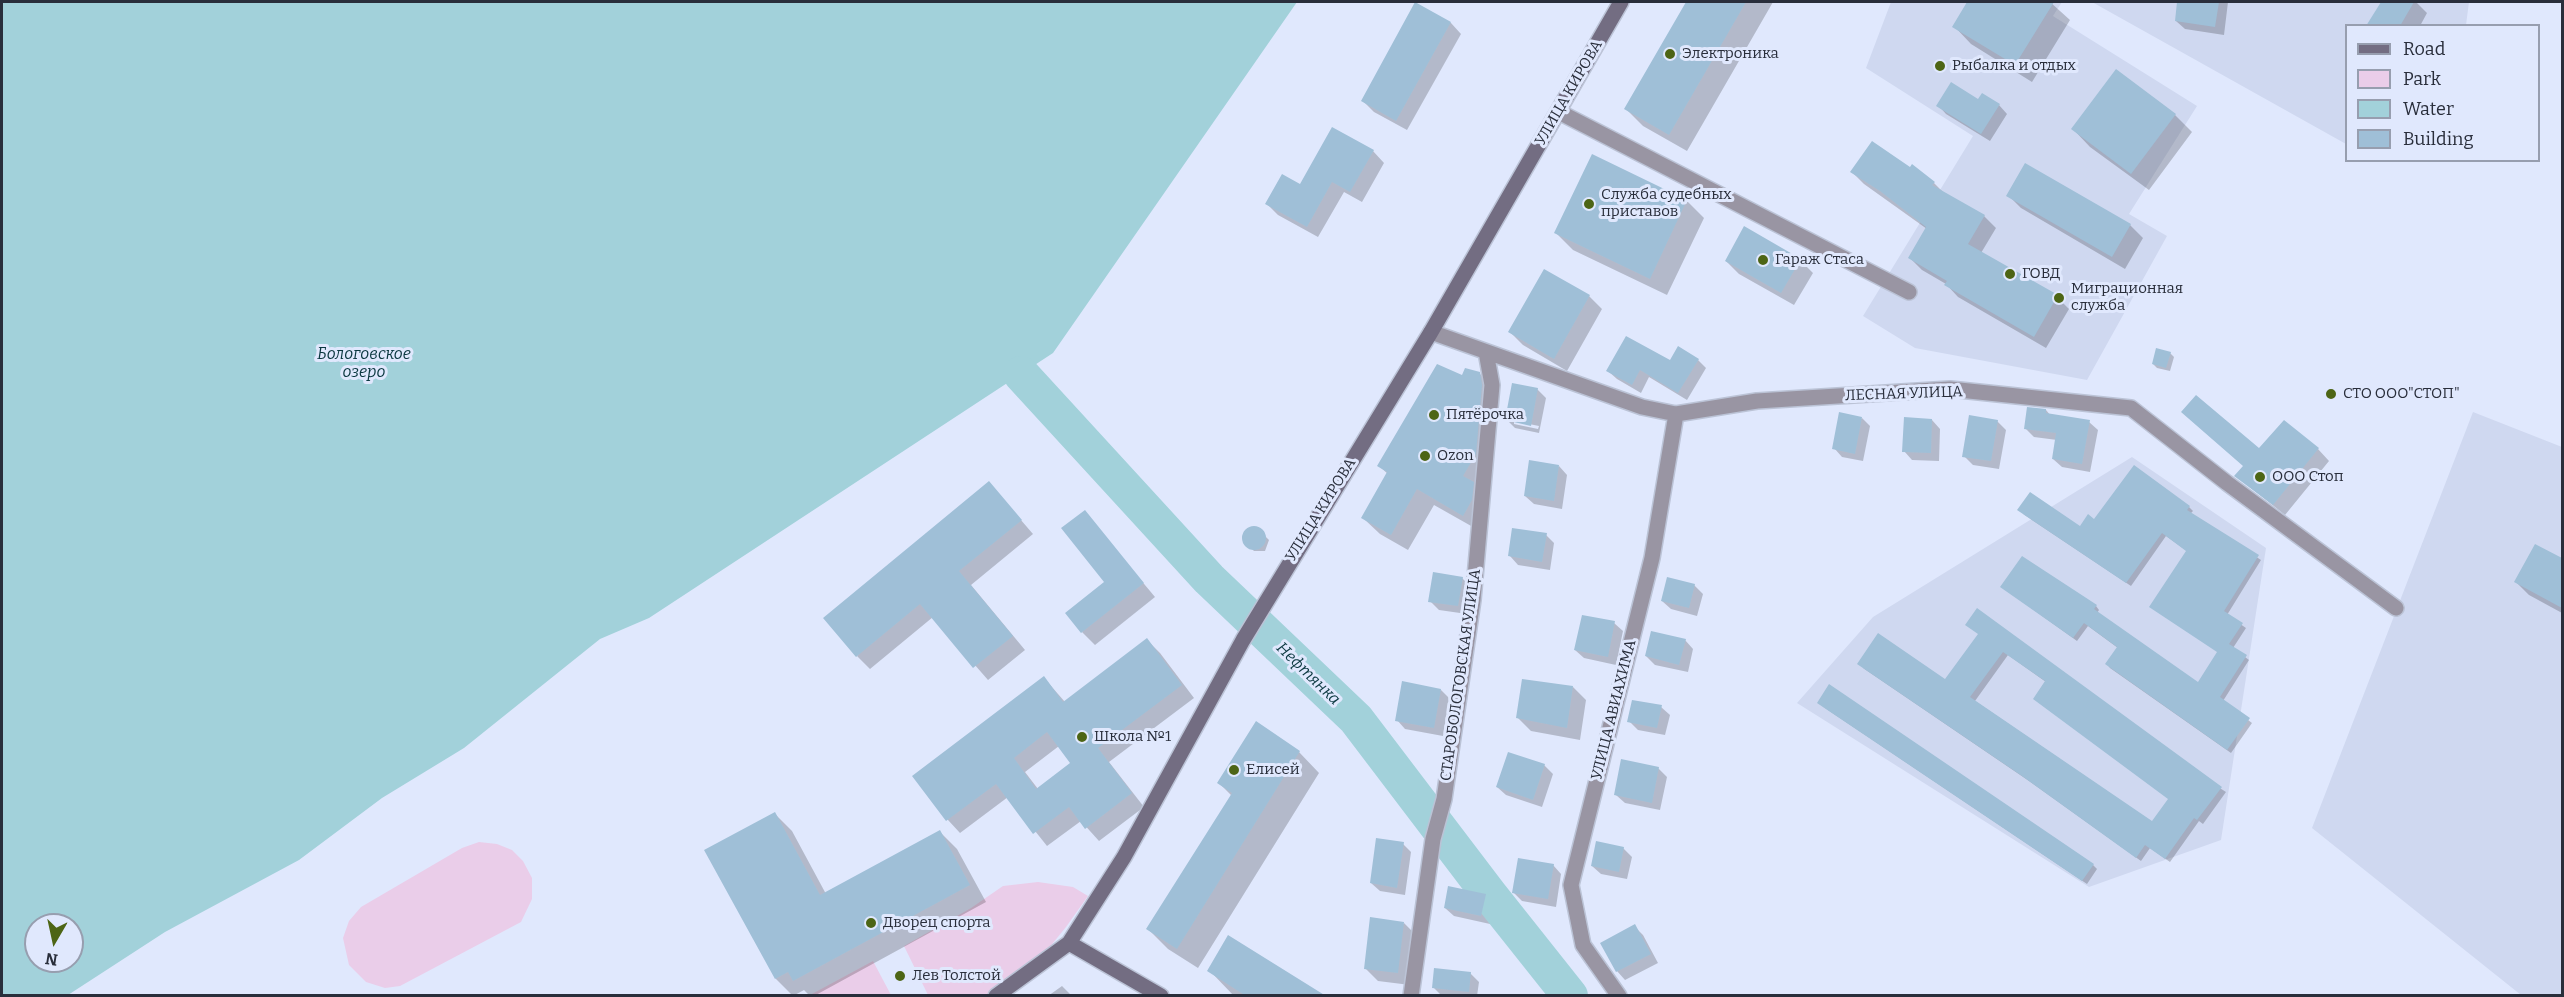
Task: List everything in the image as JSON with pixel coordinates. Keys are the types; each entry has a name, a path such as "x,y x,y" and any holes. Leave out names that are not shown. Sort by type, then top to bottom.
{"main road":[{"name":"УЛИЦА КИРОВА","path":"996,996 1070,943 1124,856 1243,640 1431,332 1621,2"},
{"path":"1070,943 1161,996"}],"street":[{"path":"1559,112 1910,292"},
{"name":"ЛЕСНАЯ УЛИЦА","path":"1431,332 1642,407 1676,414 1757,401 1950,389 2131,408 2227,483 2396,608"},
{"name":"СТАРОБОЛОГОВСКАЯ УЛИЦА","path":"1411,996 1433,839 1444,799 1473,600 1492,385 1486,352"},
{"name":"УЛИЦА АВИАХИМА","path":"1619,996 1583,945 1571,885 1652,558 1676,414"}],"shaded area":[{"path":"1891,2 2062,2 2053,16 2197,106 2129,214 2167,236 2087,380 1915,348 1863,316 1973,136 1866,68"},
{"path":"2092,2 2469,2 2466,24 2345,24 2345,143"},
{"path":"2473,412 2562,447 2562,995 2521,995 2312,828"},
{"path":"2132,457 2266,548 2221,840 2089,887 1797,703 1873,617"}],"green space":[{"path":"479,842 497,844 512,850 523,861 532,878 532,899 521,922 400,986 385,988 366,982 349,965 343,938 349,921 361,907 462,848"},
{"path":"1038,882 1073,887 1088,896 1040,959 995,995 928,995 904,946 971,908 1003,886"},
{"path":"873,961 891,995 810,995"}],"water":[{"name":"Бологовское озеро","path":"2,2 1297,2 1053,353 649,618 600,639 464,748 382,798 299,860 165,932 68,995 2,996"}],"building":[{"path":"1415,2 1451,22 1396,121 1361,101"},
{"path":"1686,2 1746,2 1669,135 1624,109"},
{"path":"1967,2 2054,2 2015,65 1952,27"},
{"path":"2177,2 2219,2 2215,27 2175,21"},
{"path":"2381,2 2414,2 2401,24 2367,24"},
{"path":"2116,69 2176,114 2131,174 2071,129"},
{"path":"1951,82 1978,99 1982,93 2000,104 1981,134 1936,106"},
{"path":"1332,127 1374,150 1350,192 1332,182 1307,227 1265,204 1282,174 1300,184"},
{"path":"1872,141 1910,167 1912,164 1935,182 1932,185 1985,215 1968,244 2058,295 2034,337 1944,285 1947,281 1908,258 1926,227 1880,191 1850,172"},
{"path":"1592,154 1687,200 1650,279 1554,233"},
{"path":"2025,163 2131,224 2112,257 2006,196"},
{"name":"Гараж Стаса","path":"1744,226 1801,259 1781,293 1725,261"},
{"path":"1544,269 1590,295 1554,359 1508,332"},
{"path":"1626,336 1670,360 1678,346 1699,359 1678,393 1640,370 1632,385 1606,371"},
{"path":"2156,348 2171,352 2166,368 2152,364"},
{"path":"1437,364 1462,375 1465,368 1480,372 1482,385 1476,454 1463,476 1474,482 1472,500 1463,516 1417,489 1391,535 1361,518 1387,472 1377,466"},
{"path":"1512,383 1538,388 1531,426 1505,420"},
{"path":"2196,395 2259,448 2284,420 2319,448 2273,505 2234,476 2243,466 2181,412"},
{"path":"2027,407 2046,409 2046,413 2090,420 2082,464 2052,459 2056,433 2024,429"},
{"path":"1839,412 1862,417 1855,454 1832,449"},
{"path":"1969,415 1998,420 1991,461 1962,457"},
{"path":"1904,417 1932,419 1931,453 1902,452"},
{"path":"1529,460 1559,465 1554,501 1524,496"},
{"path":"2134,465 2190,506 2187,510 2259,555 2224,611 2243,623 2229,644 2247,655 2220,697 2250,718 2227,750 2105,664 2117,647 2084,623 2073,638 2000,587 2022,556 2097,605 2094,609 2198,682 2217,652 2149,607 2186,551 2162,533 2126,583 2017,510 2030,492 2080,526 2088,514 2094,519"},
{"path":"989,481 1022,520 959,571 1013,636 973,668 920,604 856,657 823,618"},
{"path":"1085,510 1144,583 1081,633 1065,613 1104,582 1061,528"},
{"path":"1254,526 1262,530 1266,538 1262,546 1254,550 1246,546 1242,538 1246,530"},
{"path":"1512,528 1547,533 1542,562 1508,556"},
{"path":"2535,544 2562,558 2562,608 2514,582"},
{"path":"1433,572 1463,577 1458,606 1428,602"},
{"path":"1667,577 1695,584 1689,608 1661,601"},
{"path":"1977,608 2222,787 2197,820 2194,818 2165,859 2145,845 2136,858 2022,776 1857,664 1878,633 1945,679 1978,634 1965,625","holes":["2003,652 2045,681 2033,699 2168,799 2152,821 1970,697"]},
{"path":"1582,615 1615,621 1608,657 1574,650"},
{"path":"1651,631 1686,639 1679,665 1645,656"},
{"path":"1147,638 1182,685 1098,748 1132,793 1085,829 1069,807 1033,834 996,784 946,821 912,776 1044,676 1063,702","holes":["1047,732 1070,763 1036,789 1014,758"]},
{"path":"1522,679 1573,686 1567,728 1516,718"},
{"path":"1402,681 1441,689 1434,728 1395,721"},
{"path":"1829,684 2094,864 2082,881 1817,703"},
{"path":"1632,700 1662,705 1657,728 1627,722"},
{"path":"1256,721 1300,751 1177,949 1146,929 1232,793 1217,783"},
{"path":"1508,752 1545,764 1533,800 1496,787"},
{"path":"1621,759 1659,767 1652,803 1614,795"},
{"path":"775,812 820,895 940,830 970,885 793,981 788,972 775,979 704,850"},
{"path":"1376,838 1404,842 1397,888 1370,883"},
{"path":"1596,841 1624,847 1619,872 1591,866"},
{"path":"1518,858 1554,864 1548,899 1512,893"},
{"path":"1448,886 1486,894 1481,916 1444,908"},
{"path":"1370,917 1404,922 1398,973 1364,969"},
{"path":"1635,924 1651,954 1616,972 1600,943"},
{"path":"1228,935 1326,996 1246,996 1207,971"},
{"path":"1434,968 1471,972 1469,992 1432,988"}],"waterway":[{"name":"Нефтянка","path":"1021,374 1209,579 1356,719 1570,996"}],"place":[{"name":"Электроника","path":"1670,54"},
{"name":"Рыбалка и отдых","path":"1940,66"},
{"name":"Служба судебных приставов","path":"1589,204"},
{"name":"Гараж Стаса","path":"1763,260"},
{"name":"ГОВД","path":"2010,274"},
{"name":"Миграционная служба","path":"2059,298"},
{"name":"СТО ООО\"СТОП\"","path":"2331,394"},
{"name":"Пятёрочка","path":"1434,415"},
{"name":"Ozon","path":"1425,456"},
{"name":"ООО Стоп","path":"2260,477"},
{"name":"Школа №1","path":"1082,737"},
{"name":"Елисей","path":"1234,770"},
{"name":"Дворец спорта","path":"871,923"},
{"name":"Лев Толстой","path":"900,976"}]}
